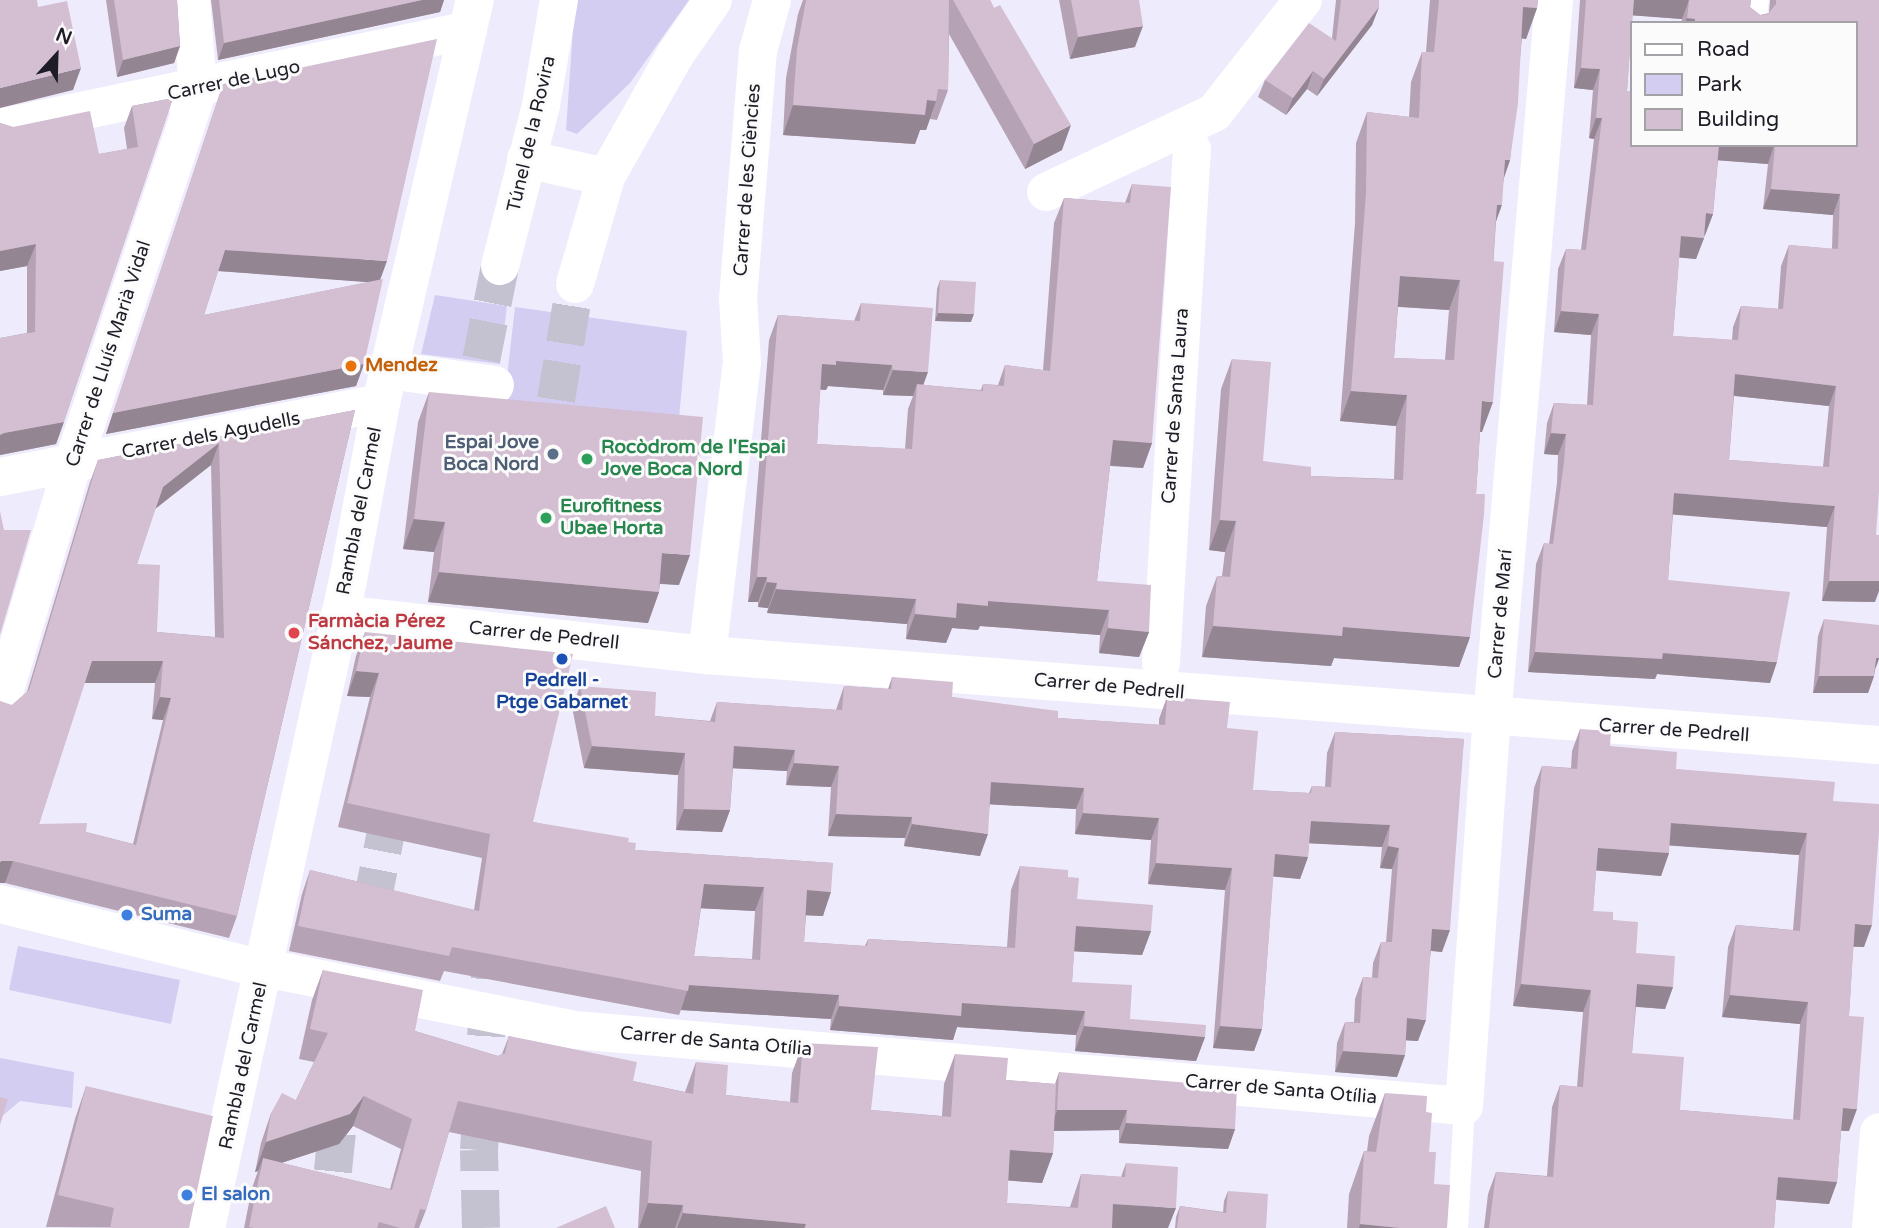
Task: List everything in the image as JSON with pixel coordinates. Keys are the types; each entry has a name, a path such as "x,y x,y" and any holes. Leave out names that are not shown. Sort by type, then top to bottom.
{"street":[{"name":"Carrer de Lluís Marià Vidal","path":"0,706 73,463 198,89 191,0"},
{"name":"Túnel de la Rovira","path":"500,266 552,53 559,0"},
{"path":"575,284 606,177 713,0"},
{"name":"Carrer de les Ciències","path":"707,655 742,362 738,299 758,51 772,0"},
{"path":"1046,191 1214,113 1304,0"},
{"name":"Carrer de Marí","path":"1464,1106 1492,718 1554,0"},
{"name":"Carrer de Lugo","path":"0,128 198,89 472,15"},
{"name":"Rambla del Carmel","path":"206,1228 254,966 340,614 385,387 472,15"},
{"name":"Carrer de Santa Laura","path":"1161,663 1192,149"},
{"path":"526,159 606,177"},
{"name":"Carrer dels Agudells","path":"0,477 73,463 385,387 495,385"},
{"name":"Carrer de Pedrell","path":"340,614 707,655 1492,718 1879,745"},
{"name":"Carrer de Santa Otília","path":"0,904 254,966 575,1030 1464,1106"},
{"path":"1871,1228 1879,1132"}],"lane":[{"path":"1755,21 1758,0"},
{"name":"Carrer de Marí","path":"1457,1228 1464,1106"}],"green space":[{"path":"575,0 689,0 630,83 577,134 566,130"},
{"path":"435,295 507,306 500,364 421,354"},
{"path":"515,307 687,331 678,430 503,412"},
{"path":"18,946 180,980 171,1024 9,990"},
{"path":"0,1058 74,1072 72,1108 20,1101 0,1118"}],"building":[{"path":"0,0 37,0 38,7 67,1 81,68 0,88"},
{"path":"114,0 177,0 180,46 123,60"},
{"path":"219,0 422,0 224,43"},
{"path":"806,0 949,0 948,90 938,89 936,101 927,100 925,115 793,105 797,49"},
{"path":"953,0 990,0 994,8 1000,5 1071,125 1034,144"},
{"path":"1071,0 1139,0 1143,26 1078,37"},
{"path":"1341,0 1379,0 1379,7 1324,79 1313,71 1293,98 1265,80 1309,23 1336,41"},
{"path":"1439,0 1538,0 1537,8 1523,7 1518,103 1510,160 1505,160 1502,205 1497,205 1493,261 1504,262 1493,402 1482,401 1476,494 1485,494 1484,515 1470,637 1343,627 1342,636 1213,626 1217,576 1230,577 1236,521 1220,520 1232,359 1271,362 1263,461 1311,467 1311,476 1403,480 1407,395 1351,391 1366,193 1367,112 1419,118 1422,52 1434,52","holes":["1400,276 1460,280 1454,360 1394,358"]},
{"path":"1586,0 1634,0 1632,21 1630,21 1627,91 1630,91 1630,147 1719,147 1713,214 1706,213 1704,238 1681,236 1673,336 1738,340 1741,306 1783,309 1789,245 1838,249 1840,194 1771,189 1775,147 1858,147 1858,21 1695,21 1687,18 1689,0 1751,0 1750,7 1760,15 1768,14 1776,0 1879,0 1879,491 1876,535 1879,535 1879,581 1829,581 1835,506 1674,493 1668,580 1790,592 1777,662 1663,653 1662,659 1535,652 1544,543 1553,544 1564,462 1566,434 1551,433 1554,403 1593,405 1599,314 1561,311 1566,249 1586,250 1602,118 1596,118 1600,69 1581,68","holes":["1735,374 1836,386 1829,467 1729,460"]},
{"path":"437,39 387,261 225,250 204,315 383,279 364,364 113,413 223,84"},
{"path":"173,98 64,422 0,435 0,338 35,332 36,244 0,251 0,123 13,127 90,111 99,154 138,147 132,106"},
{"path":"1132,184 1171,187 1152,443 1113,440 1097,581 1151,585 1149,632 1108,628 1109,610 988,601 988,606 957,603 956,618 915,614 916,599 776,589 777,583 767,582 767,577 757,577 778,315 860,321 861,303 933,308 928,372 893,370 892,365 836,361 836,365 822,364 817,444 912,449 917,384 983,391 983,384 1004,386 1005,365 1050,371 1064,198 1130,203"},
{"path":"940,280 976,282 974,314 938,313"},
{"path":"429,392 703,417 690,555 662,553 659,592 439,572 445,522 414,519"},
{"path":"355,410 237,916 13,861 0,862 0,701 12,705 29,690 98,460","holes":["219,443 224,638 157,632 160,565 137,564 163,487","92,661 163,661 160,697 171,698 136,845 86,832 87,823 39,824"]},
{"path":"0,511 4,530 31,530 0,635"},
{"path":"1824,619 1879,625 1879,658 1876,658 1874,676 1819,676"},
{"path":"365,632 573,654 533,822 629,838 628,842 636,843 635,850 833,863 831,892 807,890 804,942 867,946 868,939 1015,948 1020,866 1068,870 1068,877 1079,878 1077,899 1153,905 1151,931 1076,926 1072,982 1132,985 1130,1019 1206,1025 1205,1037 1084,1026 1085,1011 962,1003 961,1016 839,1006 839,995 689,985 688,991 452,947 449,956 298,926 310,870 479,911 490,834 347,803 379,673 356,671","holes":["704,884 764,887 760,960 694,956"]},
{"path":"892,677 953,682 952,697 1058,711 1058,718 1165,725 1167,697 1230,702 1227,728 1258,731 1253,790 1311,793 1312,786 1331,787 1335,732 1464,739 1450,930 1432,929 1426,1020 1407,1018 1405,1055 1343,1051 1345,1022 1360,1023 1363,977 1378,978 1381,942 1392,942 1399,848 1388,846 1390,825 1311,821 1308,857 1275,854 1262,1029 1220,1026 1232,868 1156,863 1159,818 1083,813 1084,788 991,782 988,834 912,824 912,817 836,814 839,766 794,763 795,750 734,746 730,810 684,809 685,753 592,746 580,686 656,692 655,716 715,722 717,702 842,710 844,686 891,689"},
{"path":"1580,729 1611,731 1610,746 1677,752 1676,769 1835,782 1833,801 1879,804 1872,925 1855,924 1849,1016 1864,1017 1857,1109 1843,1108 1837,1182 1778,1177 1774,1228 1489,1228 1496,1172 1553,1177 1560,1085 1583,1087 1591,990 1521,984 1542,766 1577,769","holes":["1671,823 1807,833 1800,931 1736,925 1730,995 1808,1002 1800,1120 1680,1110 1684,1057 1632,1053 1637,984 1673,987 1675,956 1636,953 1638,922 1613,920 1613,912 1593,911 1598,848 1669,853"]},
{"path":"323,970 423,990 415,1031 498,1056 505,1053 509,1036 637,1062 633,1081 693,1094 696,1062 728,1065 726,1095 798,1103 803,1043 878,1047 871,1110 951,1117 955,1054 1008,1058 1006,1080 1056,1084 1053,1153 1010,1150 1007,1203 1078,1208 1081,1174 1125,1177 1126,1163 1178,1167 1176,1208 1113,1204 1112,1228 805,1228 806,1224 683,1213 683,1205 648,1203 652,1141 458,1101 426,1210 420,1209 414,1228 400,1228 379,1222 377,1228 249,1227 263,1158 392,1190 412,1119 364,1096 350,1114 266,1142 271,1113 282,1093 296,1100 328,1033 310,1029"},
{"path":"1059,1072 1237,1087 1235,1129 1126,1123 1127,1110 1057,1110"},
{"path":"86,1086 213,1116 189,1228 110,1228 114,1208 58,1195"},
{"path":"1385,1093 1427,1096 1426,1112 1432,1113 1429,1152 1436,1152 1434,1184 1450,1185 1447,1228 1400,1228 1360,1224 1364,1151 1376,1152"},
{"path":"0,1097 8,1099 0,1125"},
{"path":"1228,1191 1268,1194 1266,1228 1177,1228 1180,1206 1226,1213"},
{"path":"606,1206 615,1228 556,1228"}],"tunnel":[{"path":"470,415 500,266"},
{"path":"547,456 575,284"},
{"path":"349,1019 395,786"},
{"path":"481,1228 479,1150 493,926"},
{"path":"327,1228 341,1093"}],"place":[{"name":"Mendez","path":"351,366"},
{"name":"Espai Jove Boca Nord","path":"553,454"},
{"name":"Rocòdrom de l'Espai Jove Boca Nord","path":"587,459"},
{"name":"Eurofitness Ubae Horta","path":"546,518"},
{"name":"Farmàcia Pérez Sánchez, Jaume","path":"294,633"},
{"name":"Pedrell - Ptge Gabarnet","path":"562,659"},
{"name":"Suma","path":"127,915"},
{"name":"El salon","path":"187,1195"}]}
